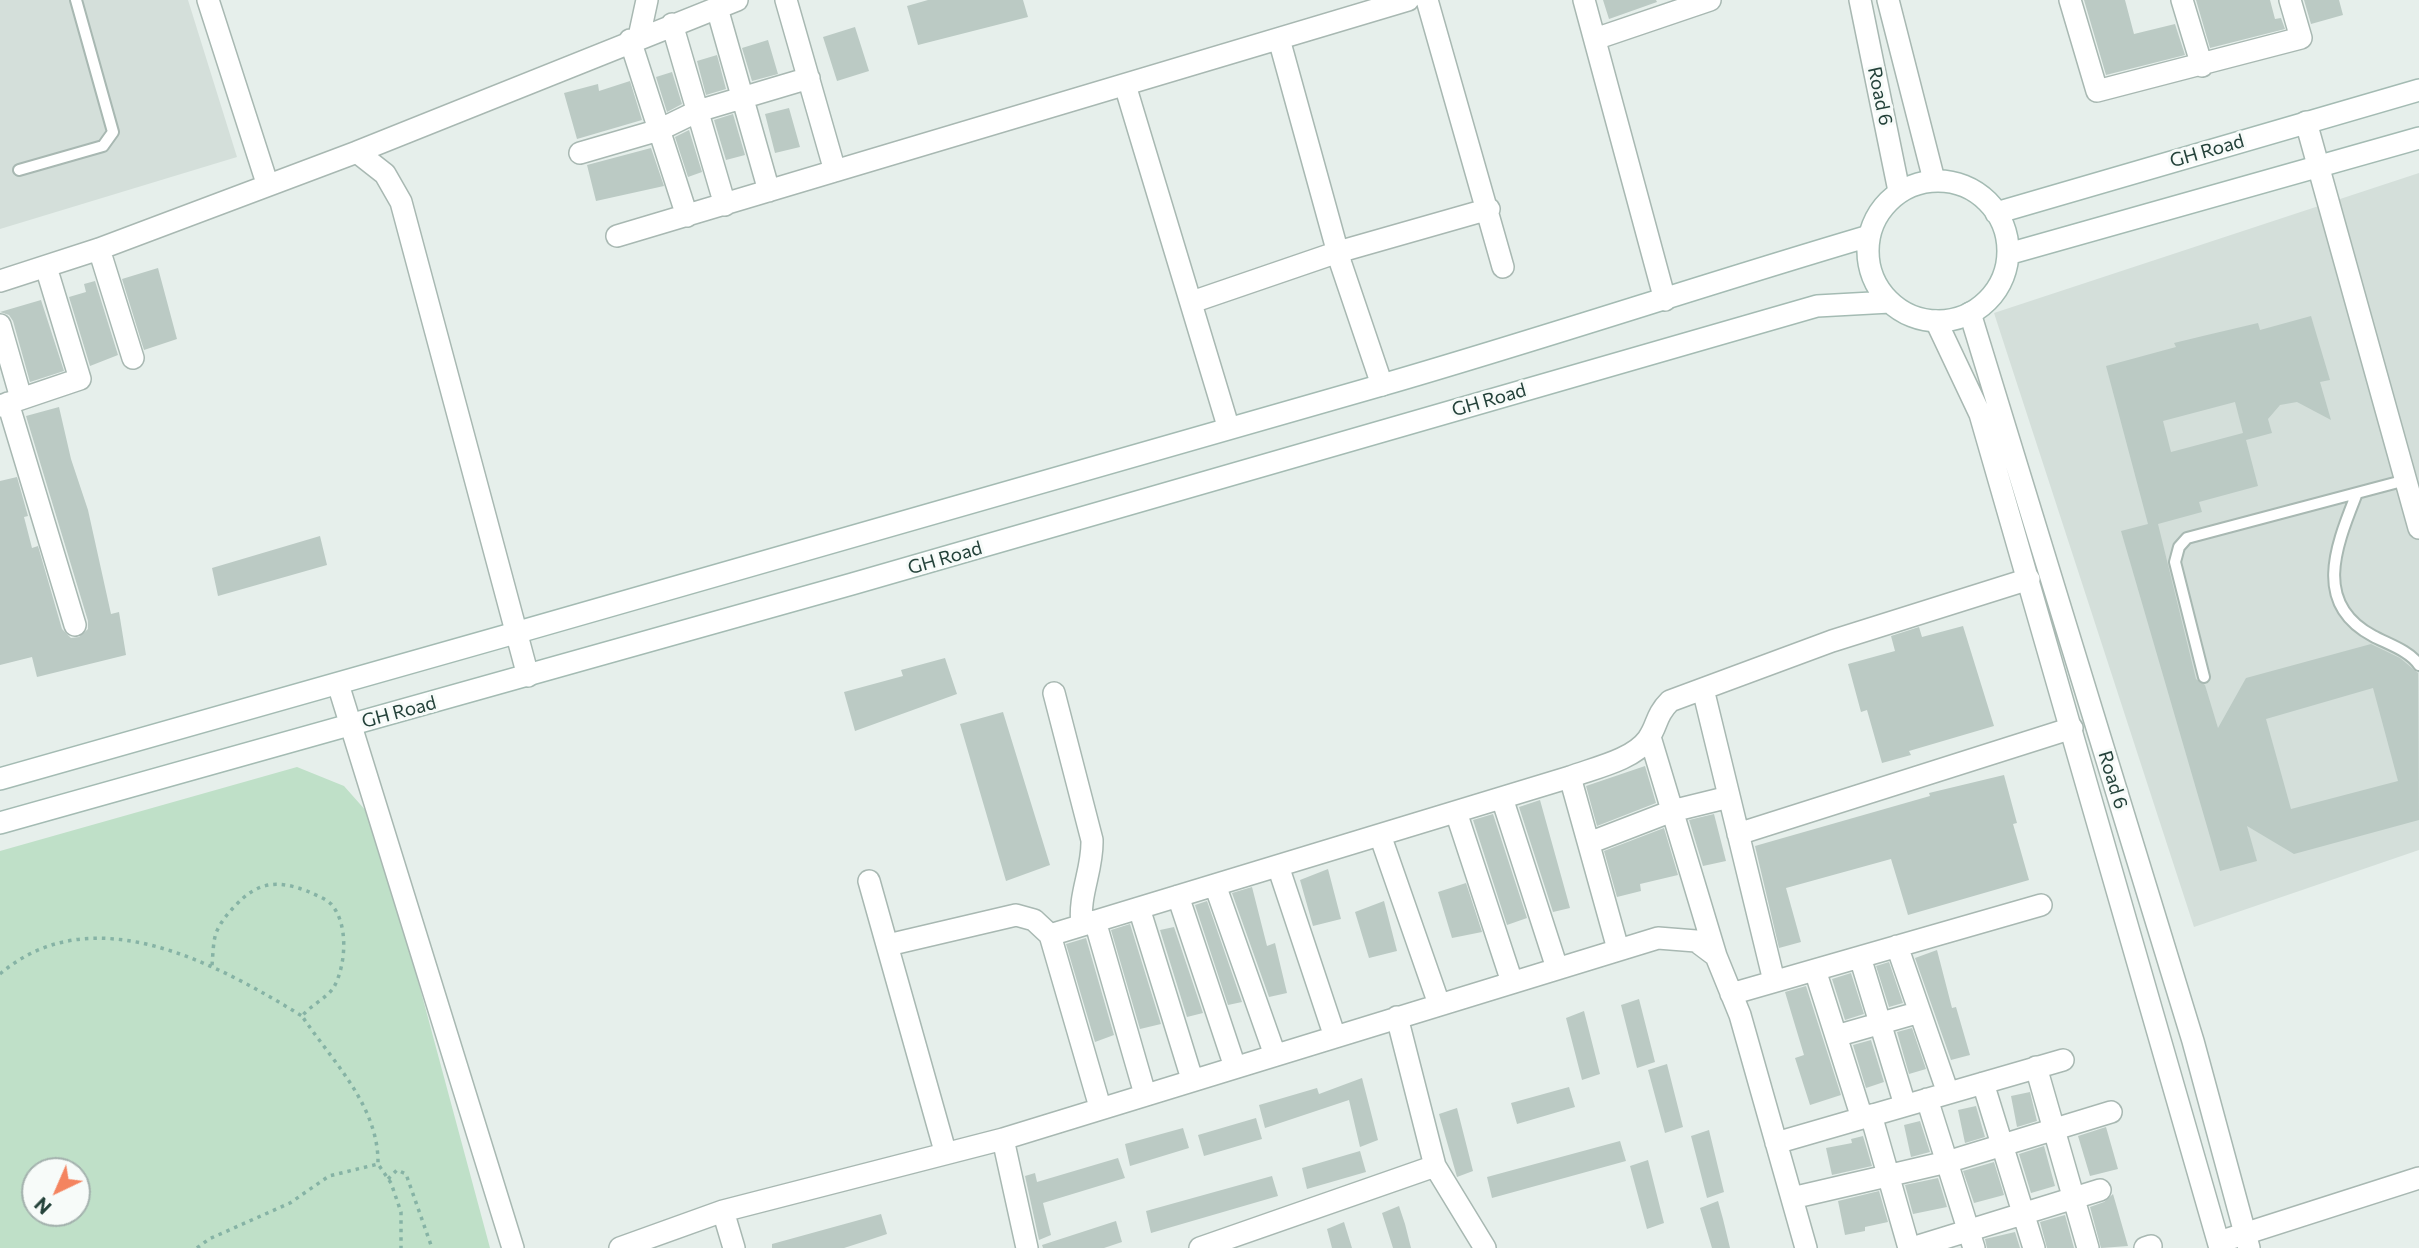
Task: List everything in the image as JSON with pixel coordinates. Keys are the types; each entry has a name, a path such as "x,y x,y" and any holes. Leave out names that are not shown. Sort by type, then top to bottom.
{"street":[{"path":"208,0 267,183"},
{"path":"647,0 634,38 659,130 687,216"},
{"path":"786,0 835,172"},
{"path":"617,236 1408,0"},
{"path":"1427,0 1489,209 1503,267"},
{"path":"1584,0 1665,300"},
{"path":"1595,39 1710,0"},
{"name":"Road 6","path":"1860,0 1899,191"},
{"name":"Road 6","path":"1888,0 1934,180"},
{"path":"2070,0 2097,91 2202,66 2301,38 2290,0"},
{"path":"2182,0 2202,66"},
{"path":"0,281 99,249 267,183 357,152 634,38 727,4 742,97 769,191"},
{"path":"672,24 725,205"},
{"path":"1279,39 1338,252 1382,385"},
{"path":"580,153 659,130 698,111 809,78"},
{"path":"1125,85 1228,426"},
{"name":"GH Road","path":"1996,212 2419,90"},
{"path":"2306,122 2412,493 2419,528"},
{"path":"2008,254 2419,138"},
{"path":"357,152 385,174 401,201 528,676"},
{"path":"1934,180 1958,183 1980,195 1996,212 2003,225 2008,254 1997,289 1970,313 1936,321 1920,318 1890,302 1875,283 1868,260 1868,236 1880,211 1899,191 1934,180"},
{"path":"1192,302 1338,252 1489,209"},
{"path":"0,779 863,536 1228,426 1382,385 1868,236"},
{"path":"99,249 133,358"},
{"path":"10,402 80,379 46,267"},
{"name":"GH Road","path":"0,823 528,676 1817,306 1890,302"},
{"name":"Road 6","path":"1970,313 2193,1041 2248,1241"},
{"name":"Road 6","path":"1936,321 1980,414 2220,1245"},
{"path":"0,325 10,402 75,625"},
{"path":"1050,935 1570,778 1637,750 1650,737 1657,714 1670,701 1832,641 2029,579"},
{"path":"338,684 513,1248"},
{"path":"1703,689 1774,981"},
{"path":"1054,694 1092,840 1092,855 1080,908 1089,923 1145,1094"},
{"path":"1738,834 2072,728"},
{"path":"1650,737 1716,956 1731,993 1806,1248"},
{"path":"1570,778 1618,949"},
{"path":"1588,843 1672,811 1729,797"},
{"path":"1502,798 1557,968"},
{"path":"1456,812 1512,982"},
{"path":"1380,835 1439,1004"},
{"path":"1278,866 1335,1037"},
{"path":"869,881 945,1152"},
{"path":"1215,885 1275,1055"},
{"path":"1178,896 1235,1067"},
{"path":"1731,993 2041,905"},
{"path":"1139,908 1192,1079"},
{"path":"888,945 1016,915 1034,920 1050,935 1100,1107"},
{"path":"620,1248 723,1211 1003,1139 1100,1107 1658,938 1696,941 1716,956"},
{"path":"1897,946 1948,1093"},
{"path":"1860,957 1905,1105"},
{"path":"1815,970 1836,1036 1890,1175 1910,1248 1971,1239 2025,1214 2100,1190"},
{"path":"1836,1036 1920,1012"},
{"path":"1396,1017 1435,1166 1485,1248"},
{"path":"1776,1143 2063,1060"},
{"path":"2036,1067 2088,1248"},
{"path":"1983,1083 2034,1248"},
{"path":"1927,1099 1971,1239"},
{"path":"1792,1198 1947,1162 2111,1112"},
{"path":"1003,1139 1027,1248"},
{"path":"1200,1248 1435,1166"},
{"path":"2220,1245 2248,1241 2419,1178"},
{"path":"723,1211 734,1248"}],"lane":[{"path":"19,170 103,146 113,132 76,0"},
{"path":"2204,677 2175,562 2179,547 2187,538 2357,493 2412,493"},
{"path":"2357,493 2337,547 2337,600 2358,629 2409,655 2419,665"}],"path":[{"path":"212,965 216,932 241,900 264,885 285,882 319,896 331,905 341,925 342,959 331,991 312,1004 302,1016"},
{"path":"0,974 47,946 88,939 117,939 166,948 212,965 302,1016 331,1053 373,1125 378,1139 378,1164 388,1179 401,1212 401,1248"},
{"path":"197,1248 209,1239 290,1203 329,1176 378,1164"},
{"path":"388,1179 397,1170 406,1174 432,1248"}],"shaded area":[{"path":"0,0 188,0 237,157 0,229"},
{"path":"2419,173 2419,850 2194,927 1994,313"}],"green space":[{"path":"297,767 344,786 375,821 490,1248 0,1248 0,851"}],"building":[{"path":"928,0 1023,0 1028,17 918,45 907,6"},
{"path":"1603,0 1656,0 1657,2 1609,19"},
{"path":"2084,0 2125,0 2134,34 2175,24 2185,55 2106,75"},
{"path":"2196,0 2270,0 2275,19 2281,18 2285,29 2210,48"},
{"path":"2304,0 2339,0 2343,15 2311,24"},
{"path":"855,27 869,71 837,81 823,37"},
{"path":"768,40 778,74 752,81 742,48"},
{"path":"717,55 726,89 706,95 697,61"},
{"path":"672,72 682,104 667,112 656,77"},
{"path":"630,81 642,120 577,139 564,93 598,84 599,91"},
{"path":"789,108 800,147 775,153 765,114"},
{"path":"733,114 745,155 726,160 714,120"},
{"path":"689,130 702,172 688,177 675,137"},
{"path":"651,148 664,186 596,201 587,165"},
{"path":"158,268 177,339 144,350 122,279"},
{"path":"95,281 118,355 90,366 69,297 86,292 84,284"},
{"path":"41,300 64,371 30,382 13,321 9,315 0,312"},
{"path":"2311,316 2330,380 2320,382 2331,420 2297,402 2280,405 2268,419 2272,433 2246,440 2258,486 2199,502 2202,512 2158,524 2196,679 2205,685 2218,728 2246,678 2371,644 2400,658 2418,673 2419,820 2294,854 2247,826 2257,861 2220,871 2121,531 2148,524 2106,366 2176,347 2174,343 2258,323 2260,330","holes":["2235,402 2243,433 2171,452 2163,421","2373,688 2398,781 2291,809 2266,719"]},
{"path":"59,407 71,459 88,510 111,614 119,612 126,655 37,677 32,657 0,665 0,481 17,477 28,516 24,517 32,548 38,546 62,629 71,638 79,637 88,629 88,621 26,416"},
{"path":"320,536 327,565 218,596 212,568"},
{"path":"1963,626 1994,726 1909,751 1911,755 1882,763 1867,710 1861,712 1848,664 1895,651 1891,636 1919,627 1922,637"},
{"path":"945,658 957,694 855,731 844,692 903,676 901,670"},
{"path":"1003,712 1050,865 1006,881 960,724"},
{"path":"1645,766 1656,803 1597,826 1586,786"},
{"path":"2004,775 2017,823 2013,824 2029,880 1908,915 1891,859 1786,888 1801,942 1779,948 1755,846 1930,796 1929,793"},
{"path":"1540,800 1570,908 1553,912 1519,807"},
{"path":"1493,814 1527,918 1507,925 1473,820"},
{"path":"1714,814 1726,861 1703,866 1689,820"},
{"path":"1664,828 1678,875 1640,884 1641,891 1617,897 1604,851"},
{"path":"1328,869 1341,919 1313,926 1300,880"},
{"path":"1466,883 1482,932 1452,938 1438,892"},
{"path":"1252,887 1267,946 1275,943 1287,993 1269,997 1232,893"},
{"path":"1207,901 1242,1002 1228,1005 1195,905"},
{"path":"1384,901 1397,951 1369,958 1355,912"},
{"path":"1130,924 1161,1024 1140,1029 1111,930"},
{"path":"1174,927 1203,1013 1187,1017 1160,930"},
{"path":"1086,938 1114,1035 1095,1042 1066,944"},
{"path":"1937,950 1952,1008 1956,1007 1970,1055 1951,1060 1915,958"},
{"path":"1889,962 1903,1003 1889,1007 1876,966"},
{"path":"1851,973 1864,1014 1845,1020 1832,979"},
{"path":"1806,986 1841,1095 1810,1105 1795,1058 1804,1055 1785,992"},
{"path":"1639,999 1655,1062 1637,1068 1621,1005"},
{"path":"1584,1011 1600,1074 1582,1080 1566,1018"},
{"path":"1912,1028 1926,1069 1909,1074 1897,1032"},
{"path":"1871,1040 1884,1082 1866,1088 1853,1045"},
{"path":"1667,1064 1683,1127 1665,1133 1648,1070"},
{"path":"1362,1078 1378,1140 1360,1147 1349,1100 1265,1128 1259,1105 1317,1088 1319,1094"},
{"path":"1569,1087 1575,1107 1517,1124 1511,1103"},
{"path":"2030,1092 2037,1121 2017,1127 2011,1096"},
{"path":"1976,1106 1985,1137 1965,1143 1958,1110"},
{"path":"1457,1108 1473,1171 1457,1177 1439,1114"},
{"path":"1256,1118 1262,1139 1204,1156 1198,1135"},
{"path":"1920,1121 1930,1152 1911,1157 1904,1125"},
{"path":"2106,1127 2118,1169 2090,1176 2078,1136"},
{"path":"1183,1128 1189,1148 1130,1166 1125,1144"},
{"path":"1709,1130 1724,1192 1707,1198 1691,1136"},
{"path":"1863,1136 1872,1166 1832,1175 1826,1148 1852,1143 1851,1139"},
{"path":"1620,1141 1626,1161 1492,1198 1487,1177"},
{"path":"2044,1146 2055,1186 2031,1193 2019,1154"},
{"path":"1360,1151 1366,1172 1307,1189 1302,1168"},
{"path":"1118,1158 1125,1178 1043,1203 1051,1235 1039,1240 1025,1176 1035,1173 1037,1182"},
{"path":"1648,1160 1664,1223 1647,1229 1630,1166"},
{"path":"1994,1162 2004,1195 1974,1203 1963,1171"},
{"path":"1272,1176 1278,1196 1151,1233 1146,1211"},
{"path":"1938,1178 1947,1207 1913,1214 1905,1185"},
{"path":"1879,1191 1888,1222 1845,1235 1838,1201"},
{"path":"2113,1194 2128,1246 2101,1248 2090,1207 2104,1202"},
{"path":"1718,1201 1730,1248 1712,1248 1700,1208"},
{"path":"1399,1206 1411,1248 1393,1248 1382,1213"},
{"path":"881,1214 887,1234 844,1248 772,1248 772,1244"},
{"path":"2065,1215 2074,1248 2047,1248 2040,1222"},
{"path":"1116,1221 1122,1242 1104,1248 1043,1248 1042,1245"},
{"path":"1344,1222 1352,1248 1332,1248 1327,1229"},
{"path":"2015,1232 2020,1248 1987,1248 1985,1239"}]}
